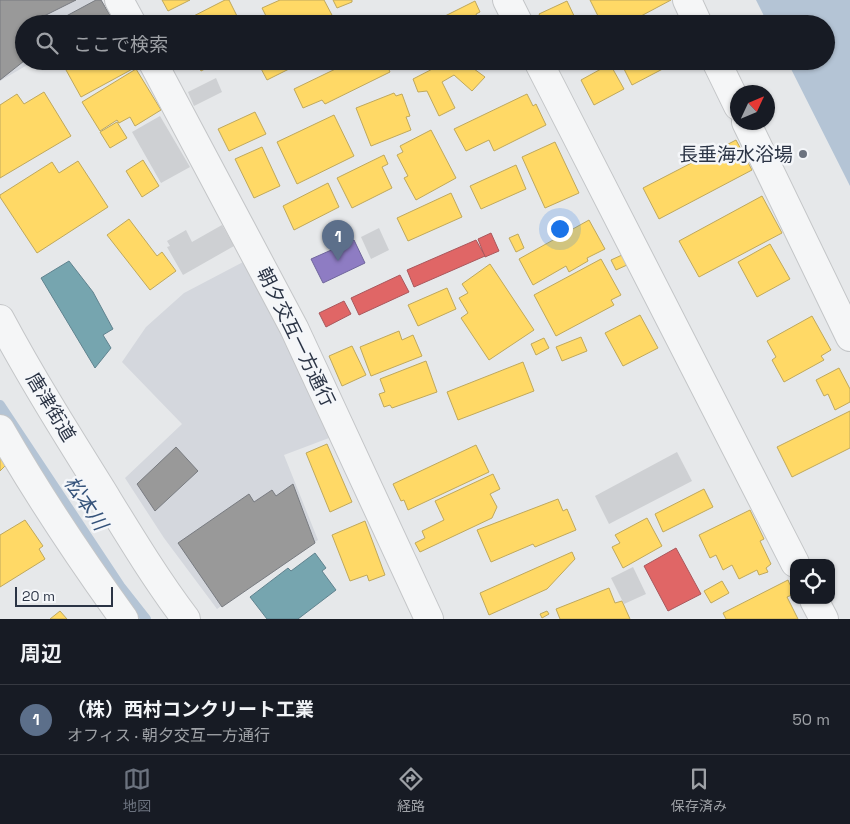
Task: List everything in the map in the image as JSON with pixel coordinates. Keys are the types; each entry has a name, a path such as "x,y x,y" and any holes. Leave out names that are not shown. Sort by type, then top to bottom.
{"street":[{"path":"119,0 127,15"},
{"path":"507,0 514,15"},
{"path":"687,0 694,15"},
{"name":"朝夕交互一方通行","path":"157,70 294,328 429,619"},
{"path":"543,70 793,559"},
{"path":"720,70 730,90"},
{"path":"750,130 850,337"},
{"name":"唐津街道","path":"0,319 68,436 172,601 186,619"},
{"path":"0,429 32,483 93,577 124,619"},
{"path":"816,604 824,619"}],"shaded area":[{"path":"0,0 102,0 108,15 15,15 15,70 19,70 0,81"},
{"path":"245,261 284,330 329,438 284,455 318,540 217,609 164,538 125,478 182,424 122,362 146,327 184,293"}],"water":[{"path":"756,0 850,0 850,186 792,70 835,70 835,15 764,15"}],"building: 住宅":[{"path":"162,0 190,0 168,11"},
{"path":"225,0 229,0 236,15 196,15"},
{"path":"280,0 324,0 332,15 266,15 262,8"},
{"path":"333,0 352,0 352,2 337,8"},
{"path":"590,0 671,0 643,15 598,15"},
{"path":"475,1 480,12 476,15 447,15"},
{"path":"567,1 574,15 540,15"},
{"path":"66,70 131,70 81,97"},
{"path":"137,70 161,110 135,126 130,117 119,123 117,120 100,131 82,102"},
{"path":"262,70 287,70 267,80"},
{"path":"333,70 389,70 390,72 325,104 322,100 303,108 294,89"},
{"path":"430,70 475,70 485,77 472,91 454,75 442,82 455,108 439,116 427,91 418,92 413,79"},
{"path":"599,70 613,70 624,89 594,105 581,80"},
{"path":"624,70 661,70 632,85"},
{"path":"44,92 71,136 0,178 0,105 17,94 24,104"},
{"path":"394,93 396,96 402,94 410,116 406,117 411,130 371,146 356,108"},
{"path":"527,94 533,106 536,104 546,125 494,151 489,140 466,151 454,129"},
{"path":"255,112 266,134 229,151 218,129"},
{"path":"334,115 354,156 297,184 277,142"},
{"path":"117,122 127,138 110,148 100,132"},
{"path":"431,130 456,178 416,200 404,178 408,176 397,155 403,152 400,146"},
{"path":"736,140 752,170 659,219 643,188"},
{"path":"555,142 579,193 545,208 522,157"},
{"path":"262,147 280,186 254,198 235,159"},
{"path":"384,155 388,164 382,167 392,188 352,208 337,178"},
{"path":"143,160 159,186 142,197 126,171"},
{"path":"78,161 108,207 37,253 0,195 52,162 59,173"},
{"path":"516,165 526,189 481,209 470,186"},
{"path":"328,183 339,207 294,230 283,206"},
{"path":"451,193 462,217 408,241 397,218"},
{"path":"762,196 782,233 699,277 679,241"},
{"path":"129,219 157,256 162,252 176,271 150,290 107,235"},
{"path":"589,220 605,249 587,258 588,261 569,272 566,266 533,285 519,259"},
{"path":"518,234 524,248 516,252 509,238"},
{"path":"770,244 790,279 757,297 738,262"},
{"path":"622,255 627,265 616,270 611,260"},
{"path":"601,259 621,295 611,300 614,305 556,336 534,295"},
{"path":"490,264 534,330 489,360 461,318 468,313 459,298 468,293 462,284"},
{"path":"447,288 456,309 418,326 408,305"},
{"path":"640,315 658,348 623,366 605,333"},
{"path":"812,316 831,350 821,356 824,360 784,382 772,360 776,357 767,341"},
{"path":"399,331 402,340 413,335 422,356 371,376 360,347"},
{"path":"581,337 587,351 562,361 556,347"},
{"path":"544,338 549,348 536,355 531,344"},
{"path":"352,346 366,375 342,386 329,356"},
{"path":"426,361 437,392 392,408 390,405 384,407 379,394 385,392 380,379"},
{"path":"523,362 534,391 458,420 447,392"},
{"path":"839,368 850,389 850,402 835,410 828,394 824,396 816,380"},
{"path":"850,411 850,448 792,477 777,447"},
{"path":"327,444 352,502 330,512 306,453"},
{"path":"476,445 489,472 408,510 404,500 401,501 393,484"},
{"path":"0,457 7,464 0,471"},
{"path":"493,474 500,489 490,494 497,507 492,518 420,552 415,543 425,538 422,531 444,520 435,501"},
{"path":"704,489 713,507 663,532 655,514"},
{"path":"558,499 563,511 567,509 576,530 535,547 533,544 491,562 477,530"},
{"path":"750,510 764,539 760,541 771,564 766,568 768,572 759,575 757,570 739,579 732,565 723,570 716,555 710,558 699,535"},
{"path":"647,518 662,546 623,568 612,547 620,543 615,535"},
{"path":"25,520 43,546 39,549 45,559 0,587 0,535"},
{"path":"365,521 385,575 369,581 367,575 350,581 332,535"},
{"path":"572,552 575,559 547,589 489,615 480,593"},
{"path":"788,580 790,596 787,597 798,619 726,619 723,613"},
{"path":"722,581 729,593 711,603 704,591"},
{"path":"609,588 615,603 622,601 630,619 560,619 556,609"},
{"path":"60,611 67,619 50,619"},
{"path":"547,611 549,614 542,618 540,614"}],"building: 商業":[{"path":"491,233 499,251 485,257 478,239"},
{"path":"476,240 485,256 414,287 407,270"},
{"path":"400,275 409,292 359,315 351,298"},
{"path":"344,301 351,314 326,327 319,313"},
{"path":"676,548 701,594 668,611 644,566"}],"building: 業務":[{"path":"354,240 365,263 323,283 311,259"}],"building: 公共":[{"path":"69,261 93,292 113,329 103,335 111,348 95,368 41,278"},
{"path":"315,553 326,568 322,571 336,590 298,619 267,619 250,597 288,568 291,571"}],"building: 工業":[{"path":"0,0 76,0 46,15 15,15 15,68 0,80"},
{"path":"96,0 101,0 110,15 68,15"},
{"path":"176,447 198,471 155,511 137,484"},
{"path":"293,484 315,543 222,607 178,543 249,494 254,502 272,490 276,496"}],"building: その他":[{"path":"216,78 222,92 194,106 188,92"},
{"path":"160,116 190,167 161,183 132,132"},
{"path":"222,225 234,246 183,275 167,247 170,246 167,241 186,230 192,242"},
{"path":"379,228 389,250 371,259 361,237"},
{"path":"677,452 692,481 609,524 595,496"},
{"path":"633,567 646,594 624,604 611,578"}],"waterway":[{"name":"松本川","path":"0,405 120,586 146,619"}],"place":[{"name":"長垂海水浴場","path":"803,154"},
{"name":"（株）西村コンクリート工業","path":"338,261"}]}
